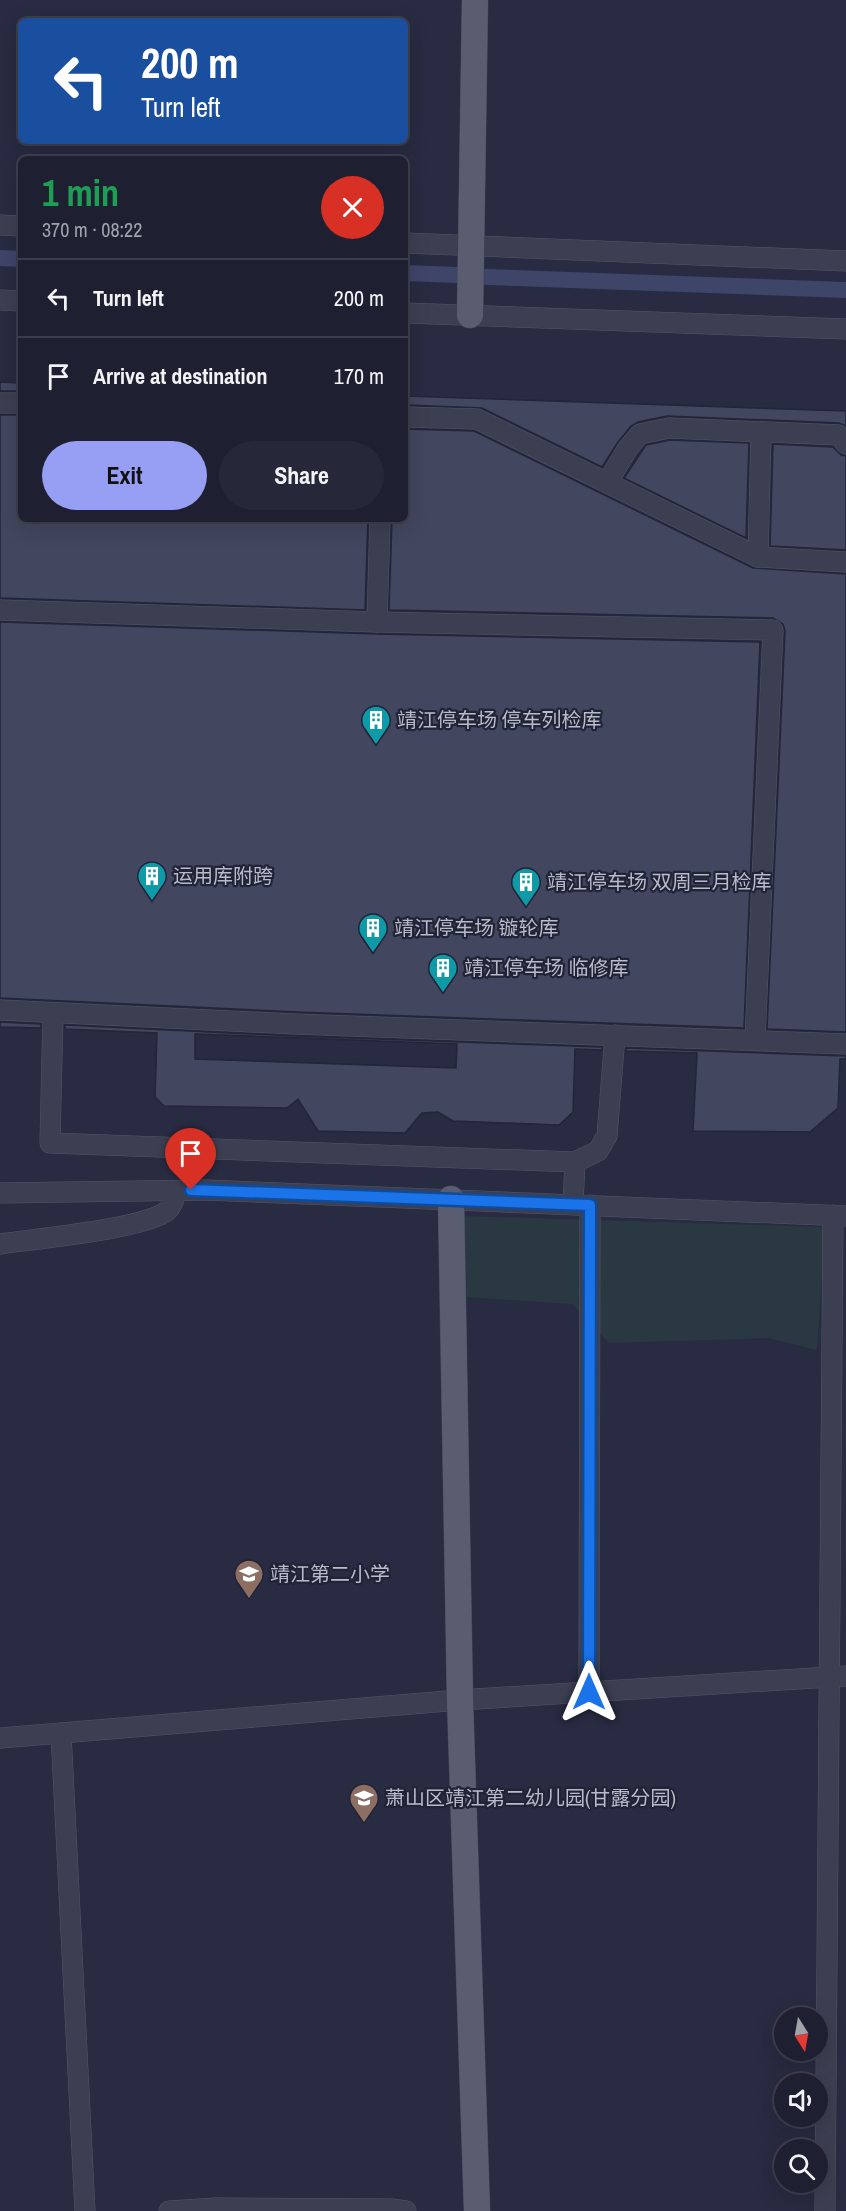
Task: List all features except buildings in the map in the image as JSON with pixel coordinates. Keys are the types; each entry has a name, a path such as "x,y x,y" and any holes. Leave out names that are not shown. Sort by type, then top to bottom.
{"main road":[{"path":"470,315 475,0"},
{"path":"451,1199 460,1700 477,2211"}],"street":[{"path":"0,225 18,226"},
{"path":"408,243 846,261"},
{"path":"0,300 18,301"},
{"path":"408,313 846,329"},
{"path":"0,403 18,403"},
{"path":"408,417 477,419 758,557 846,562"},
{"path":"607,483 628,448 640,434 669,428 839,435 846,444"},
{"path":"758,557 761,432"},
{"path":"377,622 380,522"},
{"path":"0,610 377,622 773,630 755,1040"},
{"path":"0,1010 846,1044"},
{"path":"53,1013 50,1143 575,1162 598,1151 608,1136 615,1035"},
{"path":"575,1162 582,1205 589,1692"},
{"path":"0,1244 136,1224 166,1212 172,1205 176,1191"},
{"path":"0,1193 176,1191 451,1199 840,1216 837,1677 825,2211"},
{"path":"0,1737 460,1700 837,1677"},
{"path":"61,1732 85,2211"},
{"path":"169,2211 216,2208 406,2211"}],"shaded area":[{"path":"463,1216 825,1227 817,1350 769,1338 609,1343 572,1304 466,1297"}],"waterway":[{"path":"0,258 18,259"},
{"path":"408,273 457,275"},
{"path":"486,277 846,290"}],"place":[{"name":"靖江停车场 停车列检库","path":"376,746"},
{"name":"运用库附跨","path":"152,902"},
{"name":"靖江停车场 双周三月检库","path":"526,908"},
{"name":"靖江停车场 镟轮库","path":"373,954"},
{"name":"靖江停车场 临修库","path":"443,994"},
{"name":"靖江第二小学","path":"249,1600"},
{"name":"萧山区靖江第二幼儿园(甘露分园)","path":"364,1824"}],"route":[{"path":"191,1190 590,1205 589,1692"}]}
